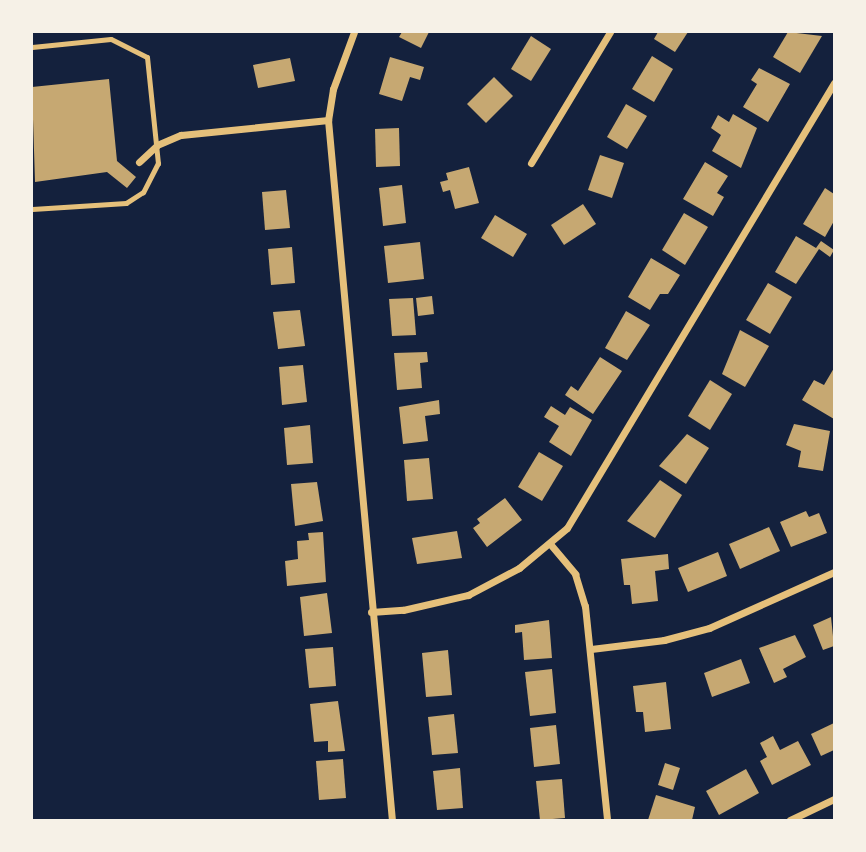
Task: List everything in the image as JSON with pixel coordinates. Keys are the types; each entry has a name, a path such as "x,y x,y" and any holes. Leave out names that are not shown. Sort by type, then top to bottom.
{"street":[{"path":"354,32 333,89 328,120 392,821"},
{"path":"531,163 610,32"},
{"path":"371,612 458,599 499,580 551,545 591,492 835,83"},
{"path":"139,162 157,145 196,132 328,120"},
{"path":"551,545 580,587 591,649 607,821"},
{"path":"591,649 664,640 709,628 835,572"},
{"path":"790,821 835,799"}],"lane":[{"path":"32,47 111,39 137,49 147,57 157,145 155,175 143,192 126,203 32,209"}],"building":[{"path":"402,32 429,32 421,48 399,37"},
{"path":"658,32 688,32 675,52 654,39"},
{"path":"788,32 822,36 800,73 773,57"},
{"path":"531,36 551,49 531,81 511,69"},
{"path":"652,56 673,69 654,102 632,89"},
{"path":"390,57 424,67 420,80 410,77 402,101 379,94"},
{"path":"290,58 295,81 258,88 253,65"},
{"path":"759,68 790,84 768,122 743,107 757,84 751,80"},
{"path":"494,77 513,96 486,123 467,104"},
{"path":"109,79 117,161 136,177 127,188 107,172 35,182 32,87"},
{"path":"626,104 647,116 627,149 607,137"},
{"path":"733,114 757,128 741,168 712,151 721,135 711,128 718,115 729,122"},
{"path":"399,128 400,166 376,167 375,129"},
{"path":"600,155 624,163 612,198 588,190"},
{"path":"705,162 728,176 717,193 724,197 713,216 683,199"},
{"path":"469,167 479,203 455,209 450,190 443,192 440,182 448,180 446,173"},
{"path":"402,185 406,223 383,226 379,188"},
{"path":"825,188 834,194 834,221 825,237 803,224"},
{"path":"286,190 290,228 265,230 262,192"},
{"path":"583,204 596,224 564,245 551,225"},
{"path":"684,213 708,227 685,265 662,250"},
{"path":"495,215 527,234 513,257 481,238"},
{"path":"796,236 816,248 821,241 834,250 830,257 819,249 796,284 775,272"},
{"path":"420,242 424,279 388,283 384,246"},
{"path":"292,247 295,283 271,285 268,249"},
{"path":"651,258 680,275 668,294 660,294 650,310 628,297"},
{"path":"768,283 792,297 770,334 746,320"},
{"path":"432,296 434,314 418,316 416,298"},
{"path":"413,298 416,335 392,336 389,299"},
{"path":"300,310 305,346 278,349 273,312"},
{"path":"626,311 650,325 627,360 605,348"},
{"path":"740,330 769,346 745,387 722,374"},
{"path":"427,352 428,362 420,363 422,388 397,390 394,353"},
{"path":"600,357 622,371 593,414 565,395 571,386 578,391"},
{"path":"303,365 307,402 282,405 279,367"},
{"path":"834,368 834,419 802,400 814,380 824,385"},
{"path":"710,380 732,394 710,430 688,416"},
{"path":"439,400 440,414 425,416 428,441 403,444 399,407"},
{"path":"551,406 565,415 570,407 592,420 571,456 549,442 559,426 544,417"},
{"path":"794,424 830,431 823,471 798,467 801,451 786,445"},
{"path":"310,425 313,463 287,465 284,428"},
{"path":"687,434 709,448 686,484 659,466"},
{"path":"539,452 563,466 542,501 518,487"},
{"path":"429,458 433,499 407,501 404,460"},
{"path":"660,480 682,495 655,538 627,521"},
{"path":"317,482 323,521 295,526 291,484"},
{"path":"505,498 522,520 487,547 473,528 480,523 477,519"},
{"path":"806,511 809,517 819,513 827,533 791,547 780,522"},
{"path":"769,527 780,551 740,569 729,544"},
{"path":"457,531 462,558 417,564 412,538"},
{"path":"323,532 326,582 287,586 285,561 298,559 297,541 309,540 308,533"},
{"path":"718,552 727,576 688,592 678,568"},
{"path":"668,554 669,569 655,571 658,601 632,604 630,585 624,585 621,559"},
{"path":"327,593 332,633 304,636 300,597"},
{"path":"831,617 834,646 823,650 813,625"},
{"path":"549,620 552,658 524,660 522,632 515,633 515,625"},
{"path":"795,635 806,657 783,669 787,677 774,683 759,648"},
{"path":"333,647 336,686 309,688 305,649"},
{"path":"448,650 452,695 426,697 422,653"},
{"path":"741,659 750,683 712,697 704,673"},
{"path":"552,669 556,713 530,716 525,672"},
{"path":"666,682 671,729 645,732 643,712 636,712 633,686"},
{"path":"338,701 345,751 328,752 328,741 314,742 310,704"},
{"path":"454,714 458,753 432,755 428,717"},
{"path":"834,723 834,750 821,756 811,734"},
{"path":"556,725 560,764 534,767 530,728"},
{"path":"773,736 780,750 798,741 811,765 772,785 760,761 767,757 760,743"},
{"path":"343,759 346,798 319,800 316,761"},
{"path":"665,763 680,768 673,790 658,785"},
{"path":"460,768 463,808 437,810 433,771"},
{"path":"746,769 759,793 719,815 706,791"},
{"path":"562,779 565,818 540,820 536,781"},
{"path":"656,795 695,807 692,820 648,820"}]}
